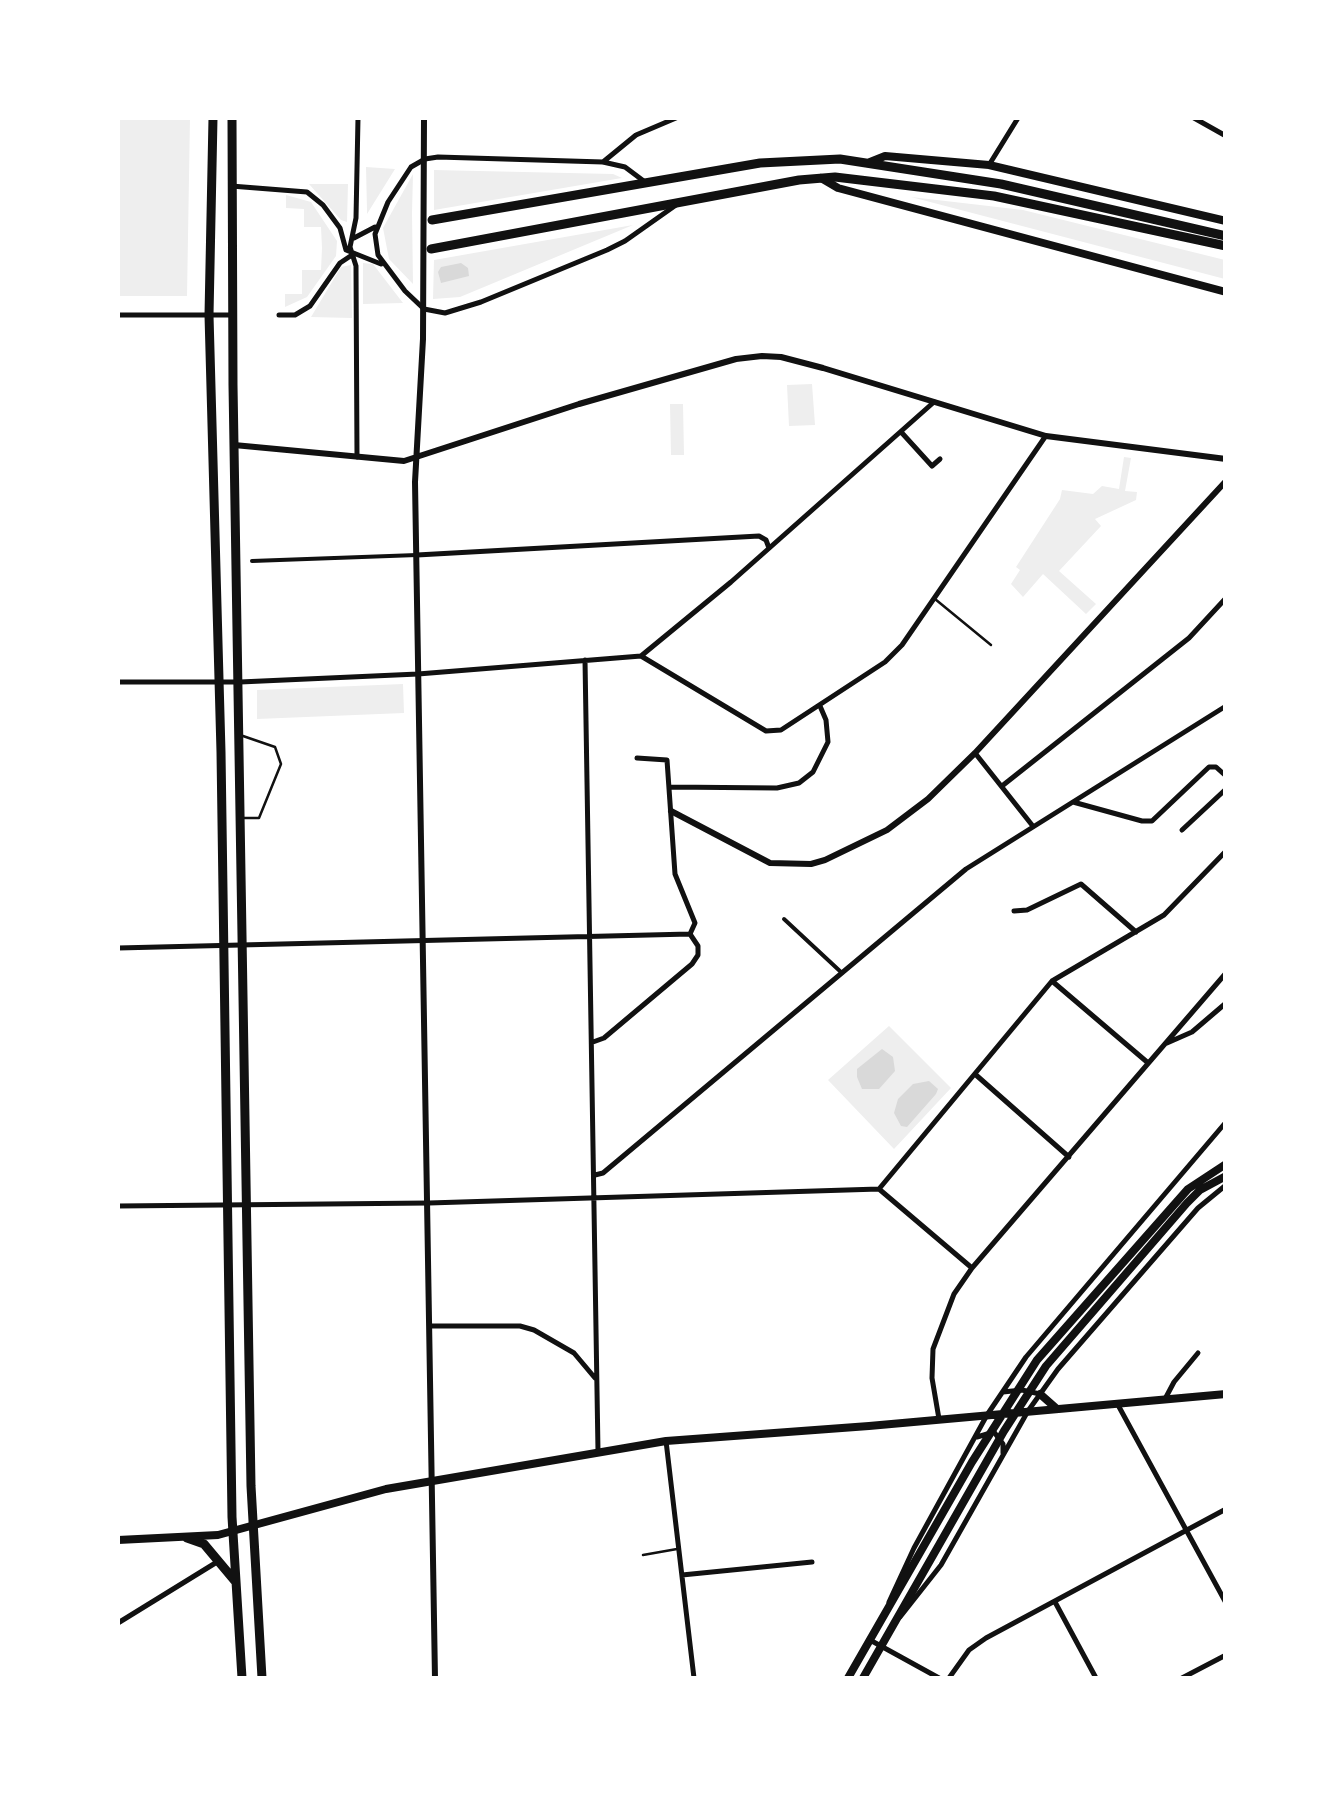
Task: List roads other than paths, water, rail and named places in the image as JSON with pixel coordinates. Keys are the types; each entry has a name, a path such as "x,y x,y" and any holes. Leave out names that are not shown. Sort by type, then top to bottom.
{"main road":[{"path":"213,118 210,315 233,1532 242,1678"},
{"path":"232,118 252,1526 262,1678"},
{"path":"870,162 885,156 989,165 1226,221"},
{"path":"432,220 760,164 830,158 944,174 1068,198 1226,236"},
{"path":"431,249 822,178 847,177 1042,205 1226,246"},
{"path":"822,178 838,188 1226,292"},
{"path":"848,1678 964,1477 1042,1363 1188,1189 1226,1164"},
{"path":"863,1678 1042,1363 1186,1203 1226,1176"},
{"path":"1040,1394 1058,1408"},
{"path":"118,1540 233,1532 386,1489 666,1440 1226,1394"},
{"path":"187,1538 200,1540 237,1584"}],"street":[{"path":"357,458 356,266 350,247 354,238 358,118"},
{"path":"424,118 424,330 417,458 417,555 435,1678"},
{"path":"604,162 644,130 676,118"},
{"path":"989,165 1018,118"},
{"path":"1194,118 1226,136"},
{"path":"623,145 625,167"},
{"path":"648,183 625,167 604,162 425,159 404,175 377,225 376,245 384,265 424,309 445,313 462,310 626,241 678,204"},
{"path":"231,186 307,192 323,205 342,231 344,246 352,254 384,265"},
{"path":"354,238 377,225"},
{"path":"279,315 295,315 310,306 340,263 352,254"},
{"path":"118,315 232,315"},
{"path":"234,445 404,461 579,404 750,356 781,357 1046,436 1226,459"},
{"path":"641,656 934,402"},
{"path":"902,433 932,466"},
{"path":"118,682 240,682 418,674 641,656 766,731 781,730 885,662 902,645 1046,436"},
{"path":"925,472 940,459"},
{"path":"671,811 770,863 810,864 852,850 887,830 928,799 975,753 1226,481"},
{"path":"252,561 759,536 769,548"},
{"path":"1002,786 1188,638 1226,598"},
{"path":"585,660 598,1451"},
{"path":"669,786 777,788 798,782 813,772 828,742 820,706"},
{"path":"595,1175 966,870 1226,706"},
{"path":"975,753 1033,826"},
{"path":"638,758 666,758 676,874 695,923 690,934"},
{"path":"1073,802 1152,821 1209,766 1226,776"},
{"path":"1182,830 1226,789"},
{"path":"879,1189 1052,981 1164,915 1226,851"},
{"path":"1014,911 1027,910 1082,884 1136,932"},
{"path":"784,919 842,973"},
{"path":"118,948 690,934"},
{"path":"592,1042 604,1038 692,964 698,946 690,934"},
{"path":"939,1419 932,1378 933,1349 946,1310 972,1268 1226,973"},
{"path":"1052,981 1147,1062"},
{"path":"1164,1044 1192,1032 1226,1004"},
{"path":"976,1074 1069,1158"},
{"path":"880,1623 914,1548 987,1415 1016,1372 1226,1122"},
{"path":"895,1622 941,1565 1048,1382 1198,1208 1226,1184"},
{"path":"118,1206 879,1189 972,1268"},
{"path":"431,1326 520,1326 534,1330 574,1353 597,1380"},
{"path":"1166,1399 1174,1382 1198,1353"},
{"path":"1016,1372 1029,1385 1048,1382"},
{"path":"1002,1393 1022,1390 1040,1394"},
{"path":"1117,1402 1226,1603"},
{"path":"974,1439 994,1432 1003,1444 1002,1456"},
{"path":"666,1440 694,1678"},
{"path":"949,1678 956,1665 978,1644 1226,1510"},
{"path":"118,1623 218,1561"},
{"path":"682,1575 812,1562"},
{"path":"1054,1601 1096,1678"},
{"path":"870,1640 939,1678"},
{"path":"1182,1678 1226,1655"}],"lane":[{"path":"934,598 990,645"},
{"path":"241,736 276,747 281,764 259,818 241,818"},
{"path":"643,1555 679,1549"}]}
